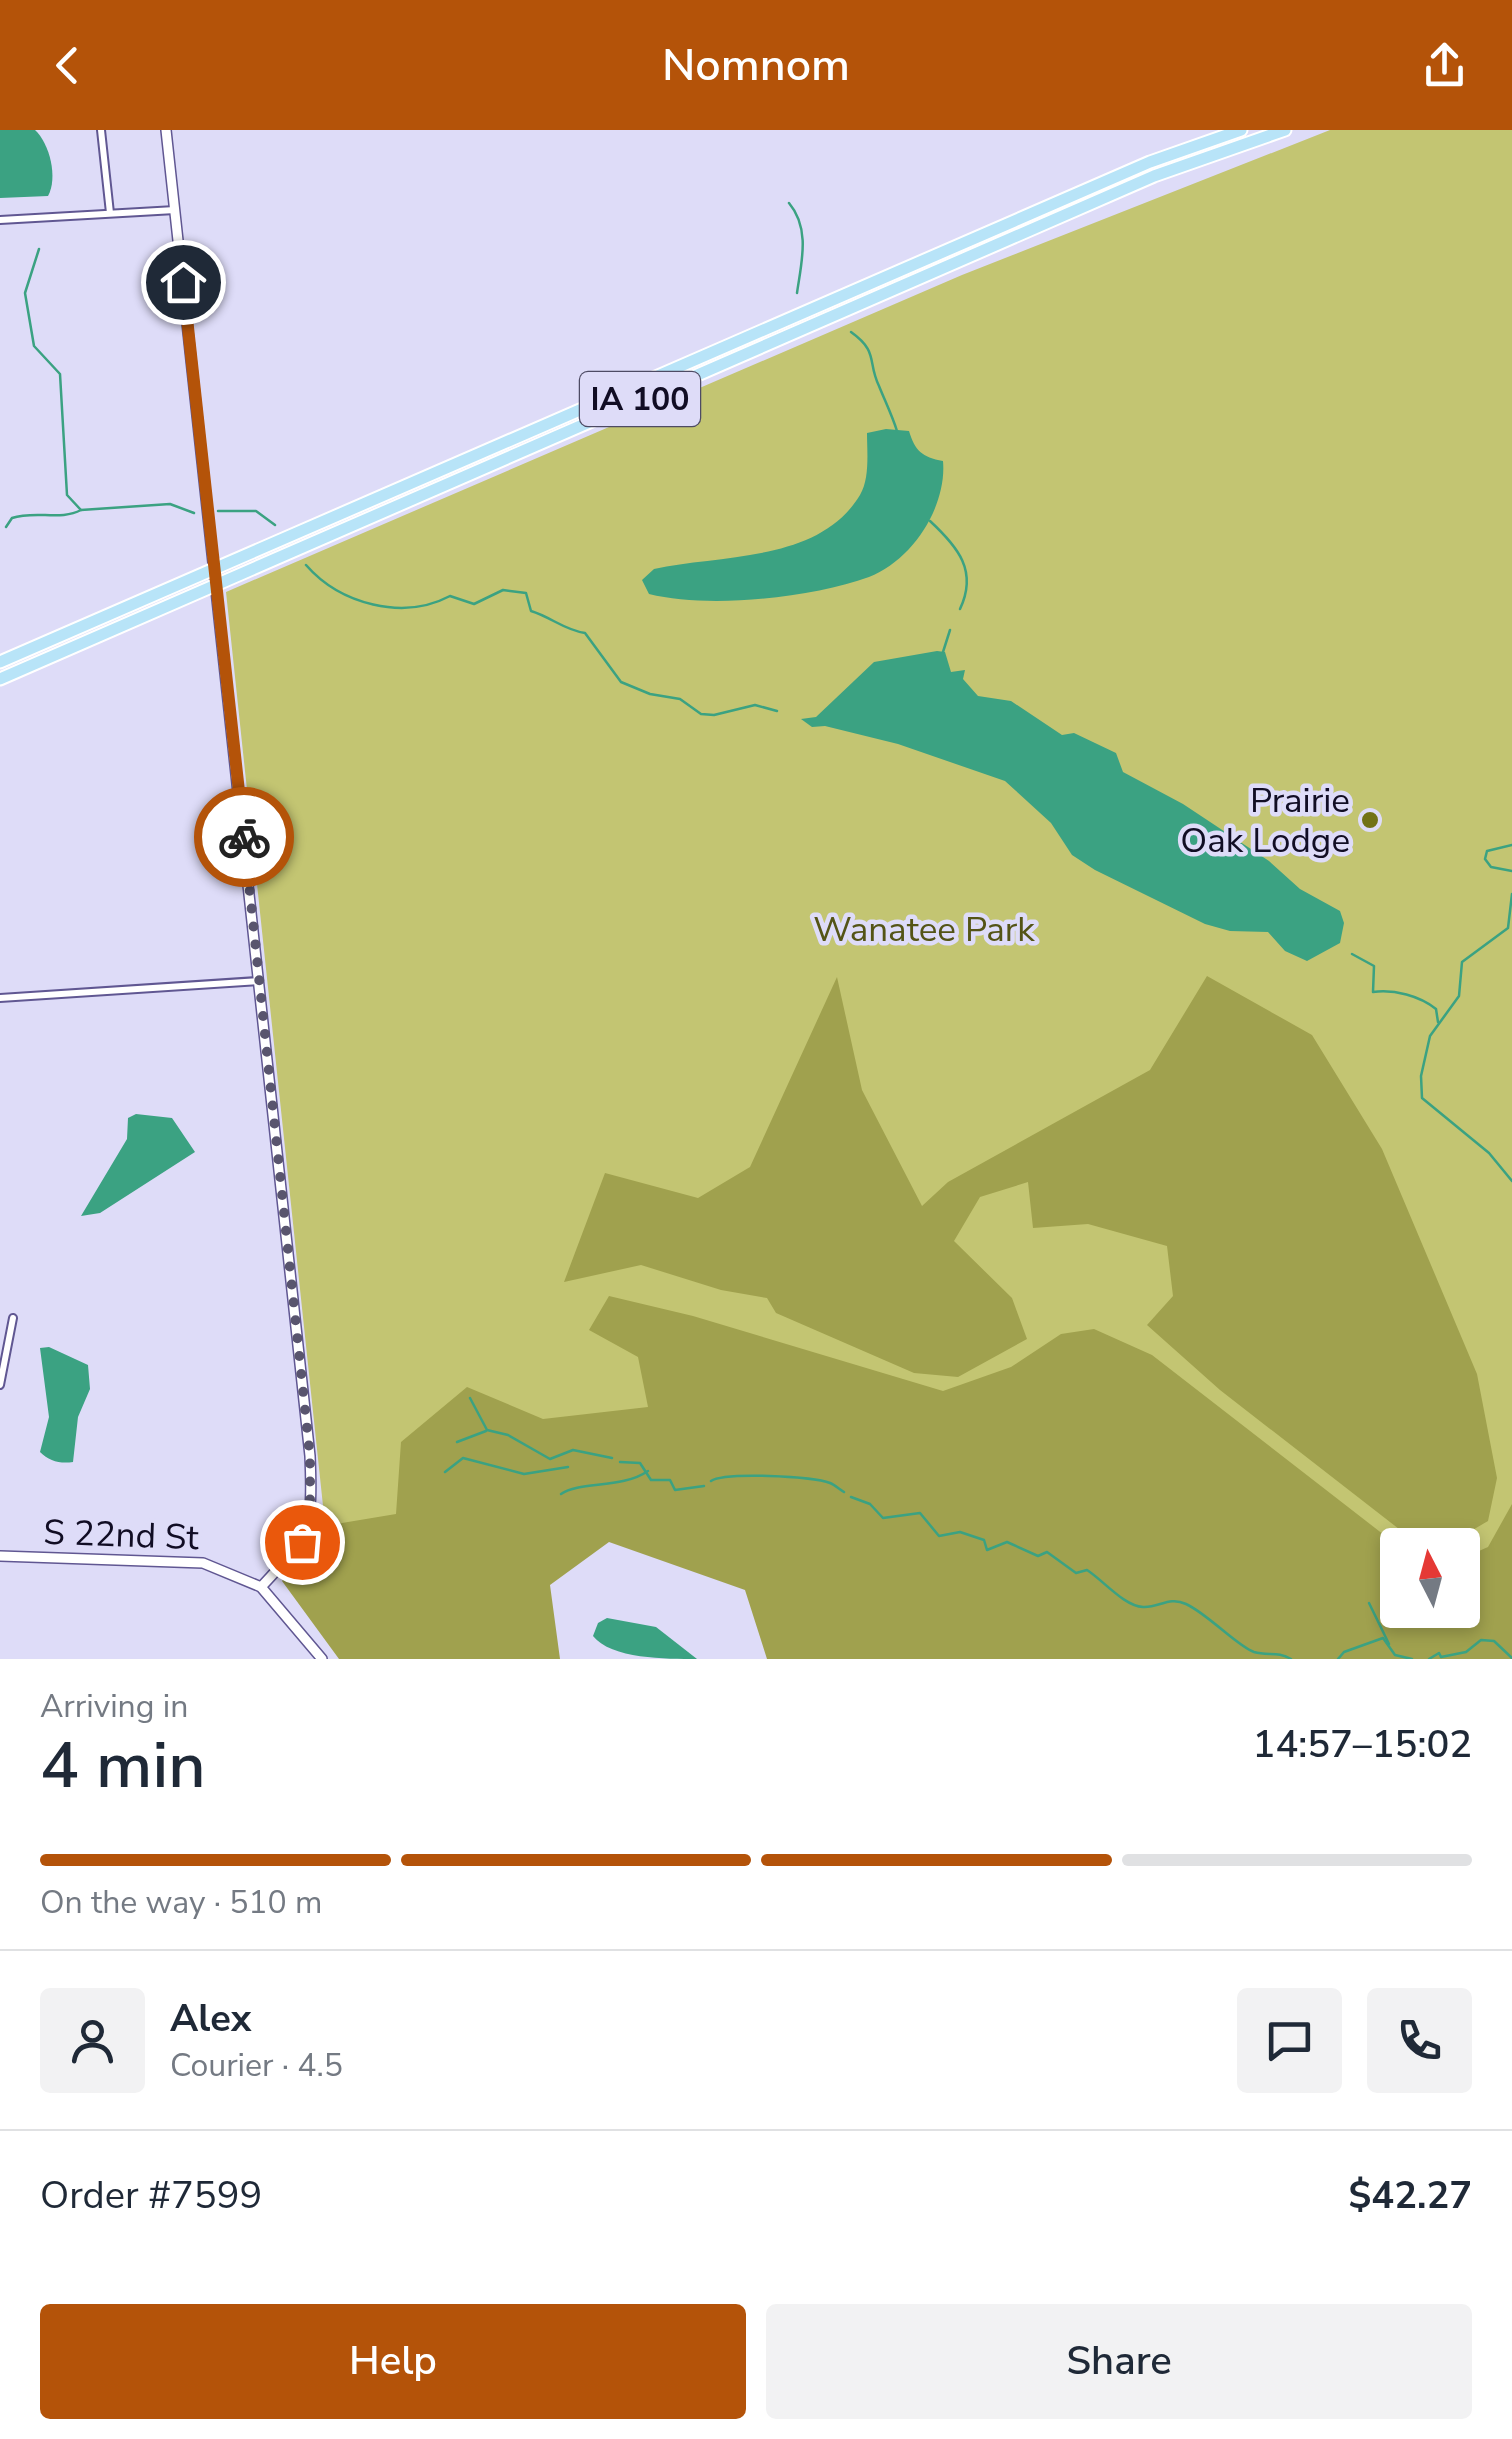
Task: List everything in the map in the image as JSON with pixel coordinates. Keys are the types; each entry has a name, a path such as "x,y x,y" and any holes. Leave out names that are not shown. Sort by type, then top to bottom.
{"highway":[{"name":"IA 100","path":"0,662 1150,162 1241,130"},
{"name":"IA 100","path":"0,679 1154,176 1285,130"}],"street":[{"path":"102,130 110,213"},
{"path":"166,130 312,1492 310,1521 302,1542 261,1587"},
{"path":"0,220 175,210"},
{"path":"0,998 258,980"},
{"path":"0,1385 13,1318"},
{"name":"S 22nd St","path":"0,1556 175,1559 204,1563 261,1587 297,1624 322,1659"}],"green space":[{"name":"Wanatee Park","path":"1330,130 1512,130 1512,1659 765,1492 326,1534 226,592 962,275"}],"shaded area":[{"path":"0,130 35,130 40,136 52,171 48,196 0,198"},
{"path":"886,429 909,431 920,452 943,461 943,478 924,529 913,545 885,569 845,584 789,596 700,601 649,594 642,580 654,569 767,552 820,533 842,517 860,495 867,473 867,433"},
{"path":"945,652 951,672 965,670 963,679 978,696 1011,701 1062,735 1074,733 1116,753 1123,772 1183,804 1269,861 1300,889 1340,911 1344,923 1340,943 1307,961 1285,951 1268,932 1230,931 1205,924 1072,855 1051,823 1005,781 898,744 825,726 812,727 801,719 816,717 874,662"},
{"path":"1207,976 1312,1035 1382,1149 1477,1374 1497,1478 1488,1521 1476,1528 1398,1528 1220,1390 1147,1325 1173,1296 1167,1246 1088,1224 1033,1228 1028,1182 980,1197 954,1241 1012,1298 1027,1339 958,1377 914,1373 776,1313 767,1298 721,1290 641,1265 564,1282 605,1173 698,1198 750,1167 837,977 862,1090 922,1206 948,1182 1150,1070"},
{"path":"136,1114 172,1118 195,1152 100,1213 81,1216 127,1139 128,1118"},
{"path":"609,1296 693,1316 943,1391 1011,1367 1061,1334 1094,1329 1152,1355 1380,1532 1380,1628 1480,1628 1480,1551 1488,1547 1512,1504 1512,1659 767,1659 745,1590 609,1542 550,1585 560,1659 339,1659 282,1581 330,1525 396,1514 401,1442 467,1387 543,1419 648,1407 638,1357 589,1330"},
{"path":"49,1347 88,1365 90,1389 78,1417 73,1462 55,1461 40,1452 49,1417 40,1348"},
{"path":"607,1618 656,1627 697,1659 640,1656 601,1644 593,1636 598,1623"}],"waterway":[{"path":"789,203 802,235 797,293"},
{"path":"39,249 25,293 34,346 60,374 67,495 81,510"},
{"path":"851,332 869,351 897,431"},
{"path":"6,527 12,518 65,515 81,510 170,504 194,513"},
{"path":"218,511 256,511 275,525"},
{"path":"930,521 957,550 966,571 960,609"},
{"path":"306,565 320,579 354,599 393,607 412,607 450,596 474,604 503,590 526,593 531,611 585,633 621,682 650,694 680,699 701,714 714,715 755,705 777,711"},
{"path":"943,652 950,630"},
{"path":"1512,845 1487,851 1485,859 1491,867 1512,871"},
{"path":"1512,894 1508,928 1462,962 1459,996 1430,1036 1421,1076 1422,1098 1489,1153 1512,1181"},
{"path":"1352,954 1374,966 1373,992 1398,993 1422,1000 1436,1009 1438,1022"},
{"path":"470,1398 487,1430 508,1435 550,1459 573,1450 612,1458"},
{"path":"457,1442 486,1431"},
{"path":"445,1472 463,1458 524,1474 568,1467"},
{"path":"620,1462 640,1463 651,1480 670,1480 675,1490 704,1486"},
{"path":"561,1494 638,1477 648,1471"},
{"path":"711,1481 788,1477 830,1483 844,1492"},
{"path":"851,1497 870,1504 883,1518 920,1513 939,1536 960,1532 984,1540 987,1550 1007,1542 1038,1556 1047,1552 1076,1573 1087,1570 1136,1606 1180,1602 1204,1615 1247,1649 1291,1659"},
{"path":"1369,1603 1389,1644"},
{"path":"1338,1659 1344,1652 1383,1638 1395,1655 1412,1659"},
{"path":"1429,1659 1439,1653 1441,1657 1466,1652 1481,1640 1494,1641 1512,1658"}],"way so far":[{"path":"244,837 310,1456 310,1521 302,1542"}],"place":[{"name":"Prairie Oak Lodge","path":"1370,820"}],"route":[{"path":"183,282 244,837"}]}
